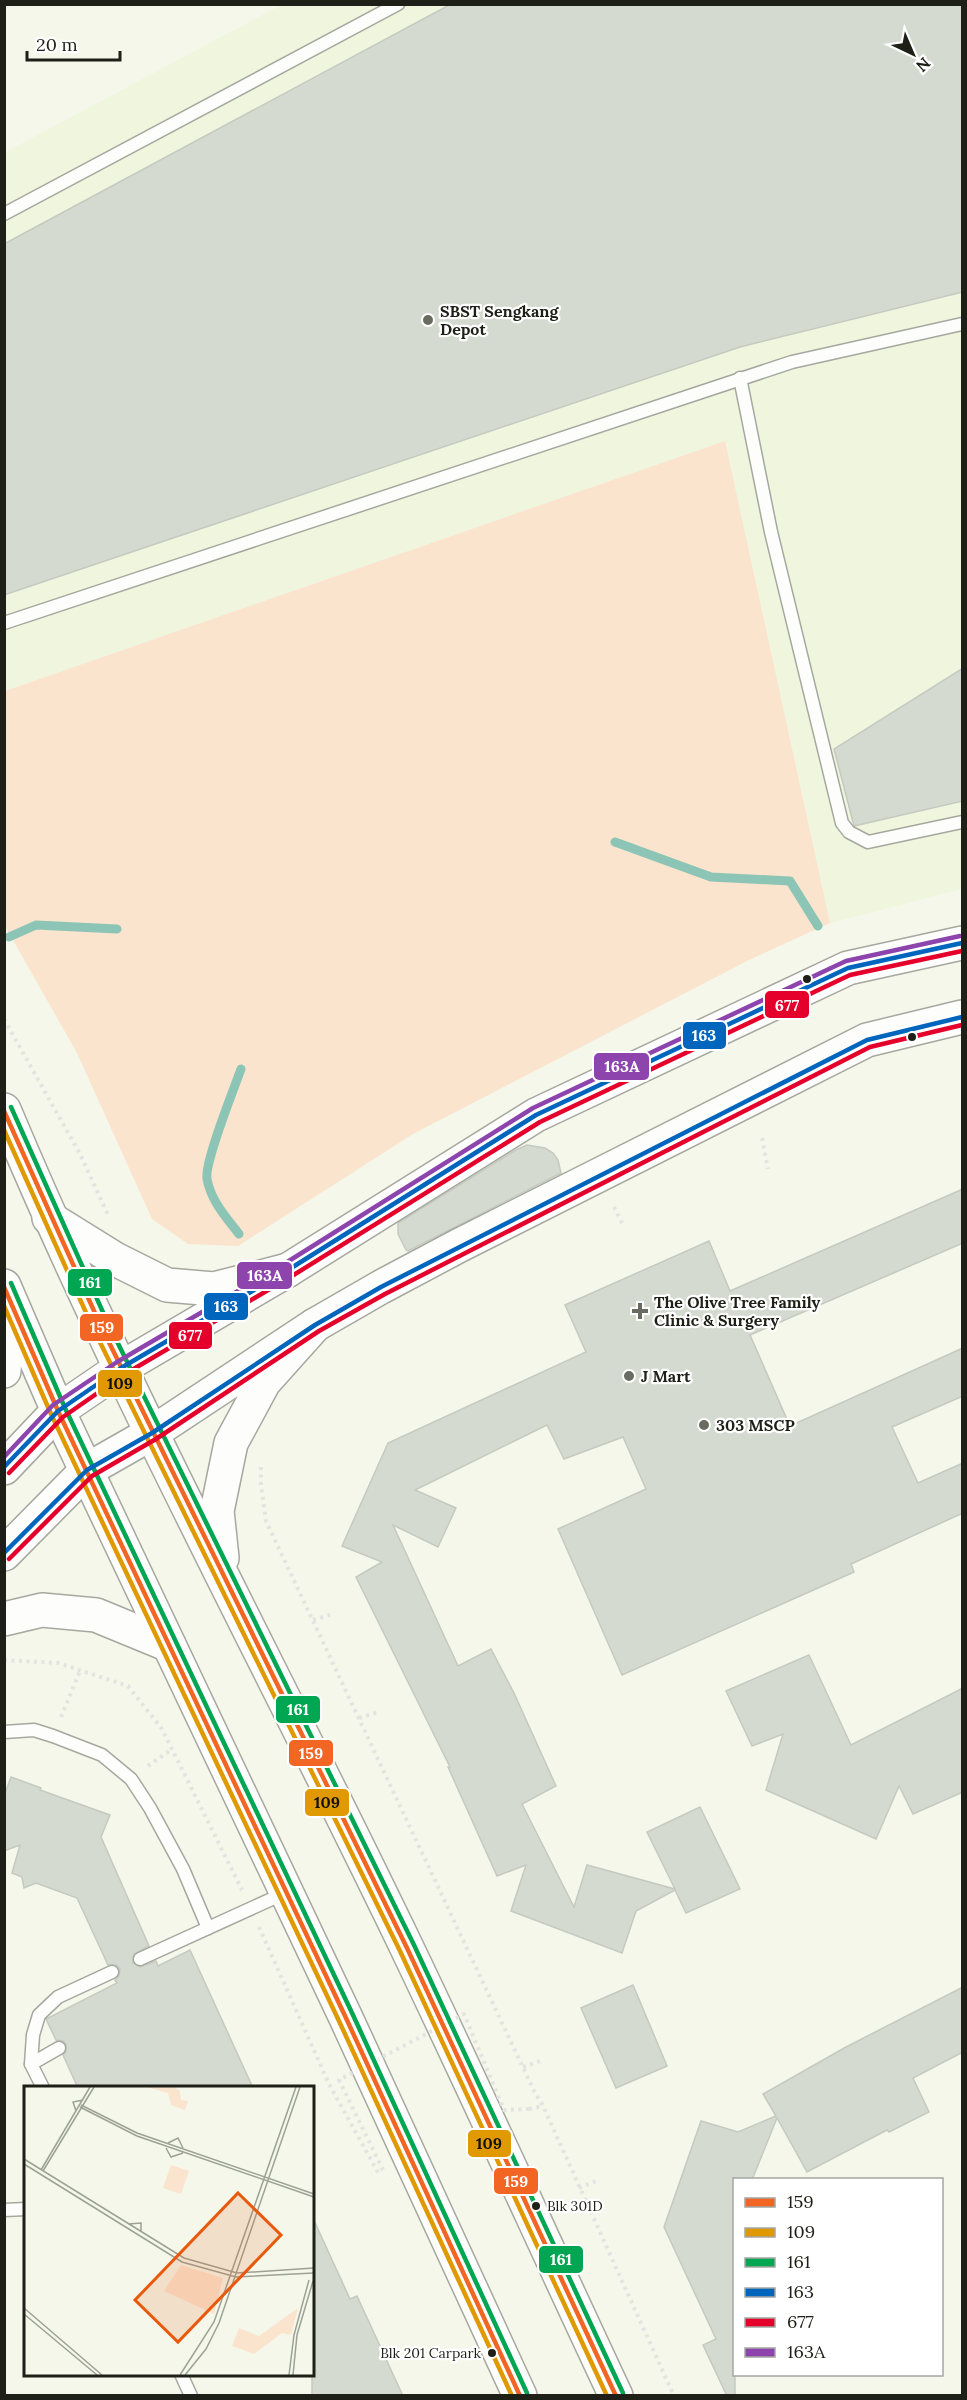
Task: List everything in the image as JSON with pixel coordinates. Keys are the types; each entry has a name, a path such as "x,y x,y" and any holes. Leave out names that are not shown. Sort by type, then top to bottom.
{"main road":[{"path":"4,1468 58,1411 121,1368 288,1270 536,1115 848,968 963,943"},
{"path":"4,1554 87,1470 152,1432 315,1325 460,1245 867,1040 963,1017"},
{"path":"4,1110 50,1218 121,1368 408,1949 616,2396"},
{"path":"50,1218 115,1259 167,1285 214,1289 288,1270"},
{"path":"4,1371 7,1291"},
{"path":"7,1291 58,1411 286,1892 520,2396"},
{"path":"225,1580 217,1511 231,1443 264,1382 315,1325"},
{"path":"4,1619 42,1610 96,1615 169,1645"}],"lane":[{"path":"4,214 398,4"},
{"path":"4,623 740,378 792,362 963,324"},
{"path":"740,378 771,532 842,823 849,832 868,842 963,822"},
{"path":"4,1732 34,1730 53,1736 102,1755 131,1779 150,1808 183,1869 208,1928"},
{"path":"140,1959 286,1892"},
{"path":"42,2086 31,2064 33,2035 39,2015 58,1996 112,1972"},
{"path":"31,2064 59,2048"},
{"path":"4,2210 24,2210"},
{"path":"182,2376 191,2396"}],"path":[{"path":"4,1019 80,1154 108,1217"},
{"path":"762,1138 768,1168"},
{"path":"614,1207 623,1225"},
{"path":"261,1460 261,1485 266,1521 543,2106 674,2396"},
{"path":"313,1620 333,1614"},
{"path":"4,1660 58,1663 128,1686 162,1729 251,1908 328,2084 385,2184"},
{"path":"53,1736 80,1671"},
{"path":"359,1718 379,1712"},
{"path":"131,1779 172,1749"},
{"path":"382,2170 339,2080 464,2014 504,2110 543,2106"},
{"path":"523,2067 543,2060"},
{"path":"579,2188 599,2180"}],"shaded area":[{"name":"SBST Sengkang Depot","path":"281,5 962,5 962,889 830,923 725,441 5,691 4,153"},
{"path":"725,441 830,923 749,960 413,1134 238,1246 188,1244 152,1219 77,1053 5,926 5,691"}],"building":[{"name":"SBST Sengkang Depot","path":"451,4 963,4 963,292 740,347 4,595 4,244"},
{"path":"963,668 963,801 854,826 834,749"},
{"path":"527,1145 545,1148 553,1153 558,1160 561,1173 406,1250 398,1234 398,1223"},
{"path":"963,1189 963,1243 750,1335 790,1426 963,1348 963,1396 892,1427 918,1483 963,1463 963,1513 851,1564 854,1572 622,1675 558,1529 646,1489 623,1437 564,1459 547,1425 415,1490 456,1508 438,1547 393,1525 458,1666 491,1649 514,1693 556,1786 522,1804 574,1907 587,1865 675,1889 647,1832 700,1807 740,1889 686,1913 675,1890 636,1911 622,1953 511,1911 526,1865 497,1876 448,1767 450,1767 356,1577 382,1562 342,1546 388,1443 586,1352 565,1305 709,1241 730,1291"},
{"path":"809,1655 851,1745 963,1688 963,1792 913,1814 899,1786 876,1839 766,1790 783,1734 752,1746 726,1691"},
{"path":"11,1777 110,1815 101,1837 149,1946 134,1954 133,1963 140,1967 156,1961 158,1966 190,1950 252,2086 77,2086 63,2055 66,2052 66,2044 56,2040 46,2019 117,1983 115,1980 119,1976 120,1969 116,1965 108,1965 77,1898 36,1883 24,1888 22,1877 12,1873 20,1845 4,1851 4,1796"},
{"path":"633,1985 667,2066 616,2088 581,2008"},
{"path":"963,1987 963,2052 913,2078 929,2112 889,2132 887,2130 807,2172 777,2118 753,2178 733,2178 733,2376 735,2376 735,2396 727,2396 703,2345 716,2339 664,2227 701,2121 738,2132 776,2116 763,2094 846,2047"},
{"path":"314,2220 350,2299 357,2296 403,2396 312,2396"}],"waterway":[{"path":"615,842 711,877 790,881 818,926"},
{"path":"9,937 36,925 117,929"},
{"path":"239,1234 215,1202 209,1187 207,1170 241,1069"}],"transit line":[{"name":"163A","path":"4,1457 53,1405 117,1362 284,1264 533,1108 846,961 960,936"},
{"name":"163","path":"4,1467 58,1411 121,1368 288,1270 536,1115 848,968 962,943"},
{"name":"677","path":"9,1473 63,1417 125,1374 292,1276 540,1122 850,975 962,951"},
{"name":"163","path":"4,1553 87,1470 152,1433 315,1325 381,1287 867,1040 962,1017"},
{"name":"677","path":"9,1559 92,1476 156,1439 319,1331 385,1294 870,1047 962,1025"},
{"name":"161","path":"11,1107 106,1319 414,1945 623,2393"},
{"name":"159","path":"4,1111 99,1322 407,1948 616,2396"},
{"name":"109","path":"4,1130 92,1326 400,1951 607,2396"},
{"name":"161","path":"11,1283 65,1408 353,2015 527,2393"},
{"name":"159","path":"4,1287 58,1411 346,2018 520,2396"},
{"name":"109","path":"4,1306 51,1414 339,2021 512,2396"}],"place":[{"name":"SBST Sengkang Depot","path":"428,320"},
{"name":"The Olive Tree Family Clinic & Surgery","path":"640,1311"},
{"name":"J Mart","path":"629,1376"},
{"name":"303 MSCP","path":"704,1425"},
{"name":"Blk 301D","path":"536,2206"},
{"name":"Blk 201 Carpark","path":"492,2353"}]}
